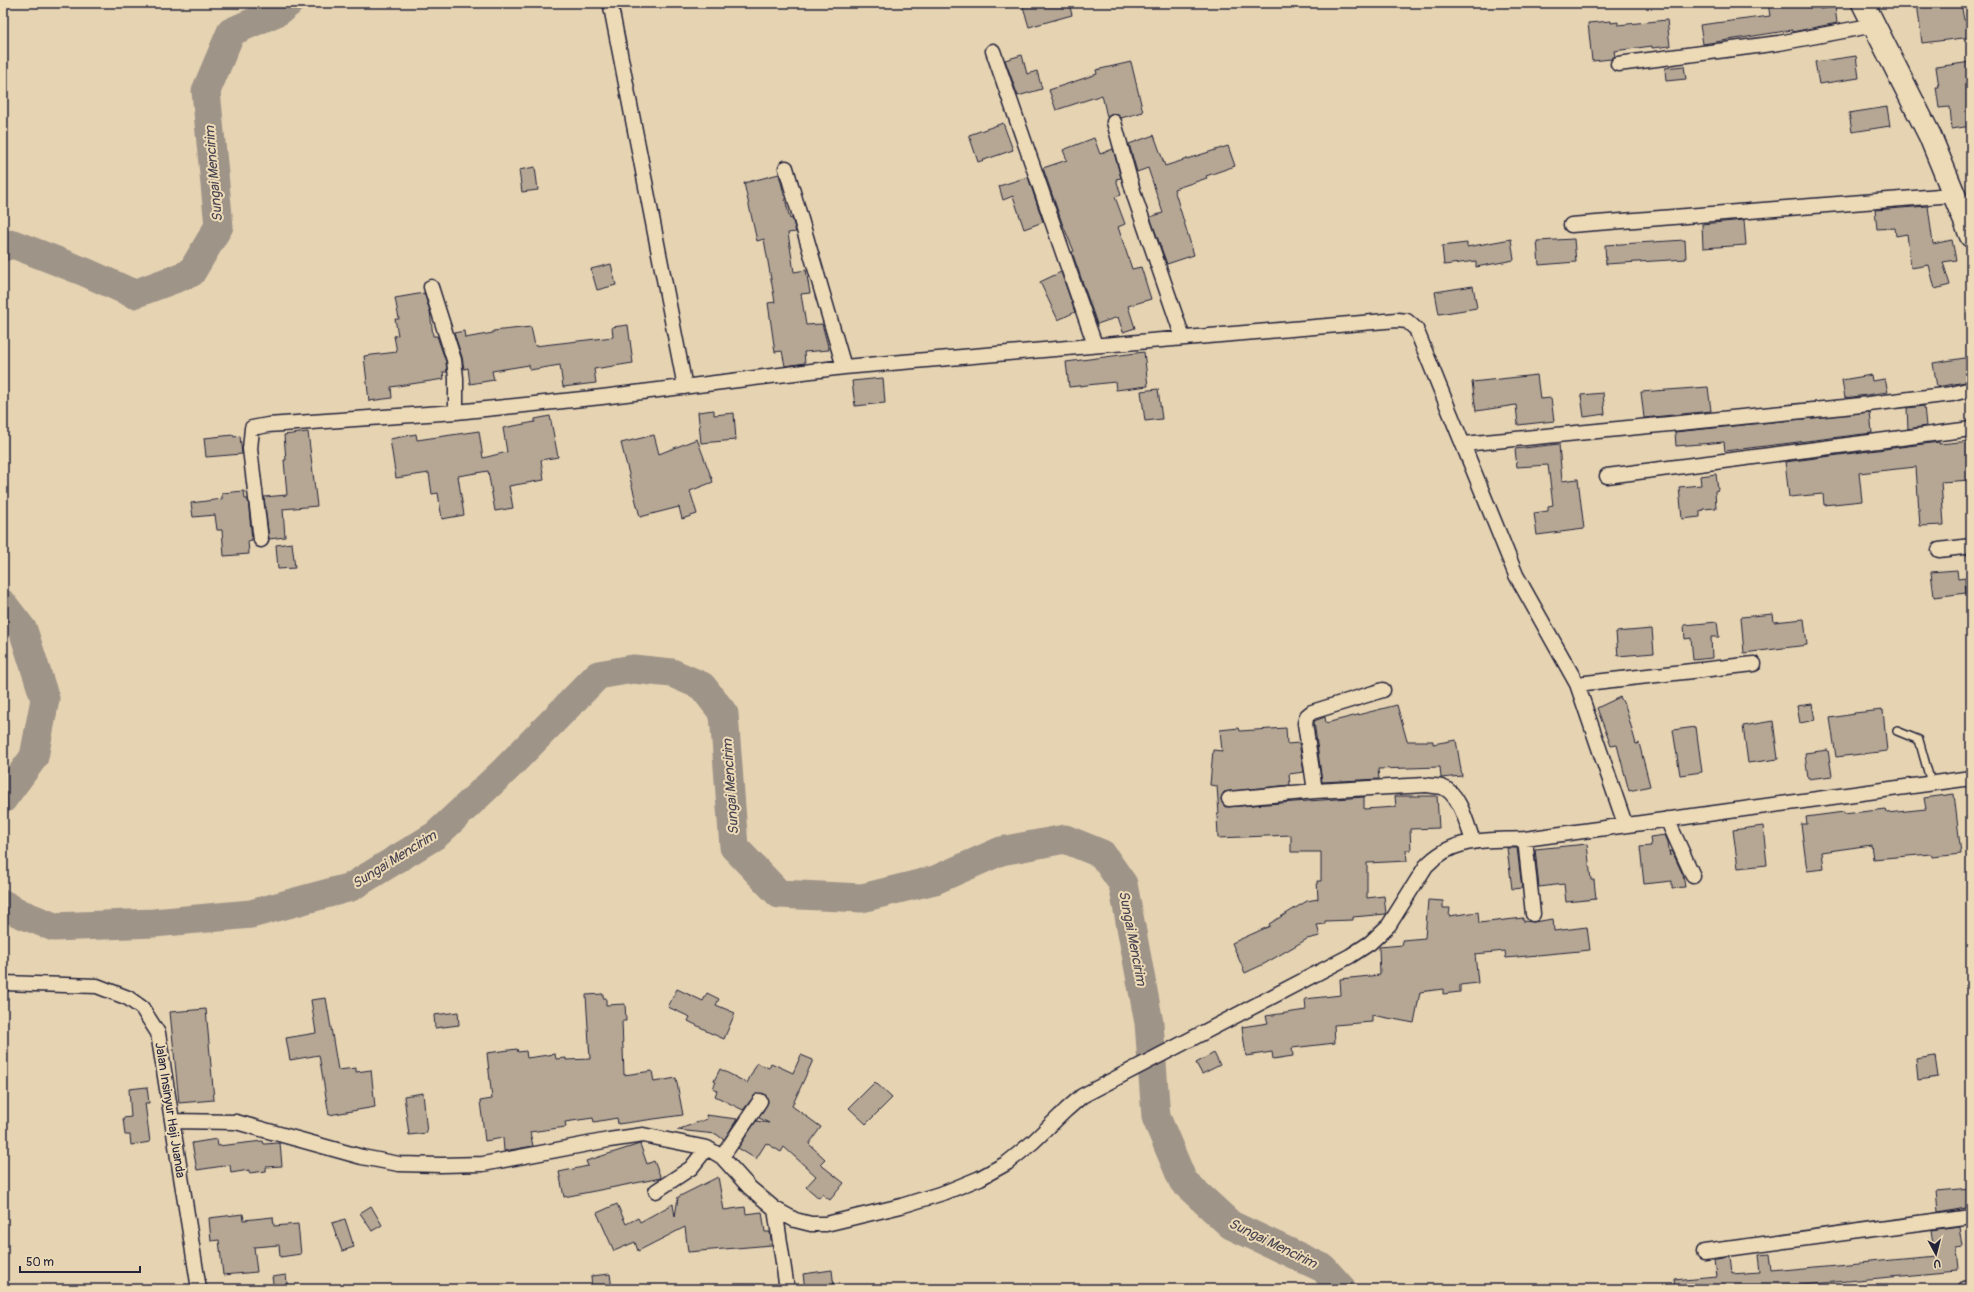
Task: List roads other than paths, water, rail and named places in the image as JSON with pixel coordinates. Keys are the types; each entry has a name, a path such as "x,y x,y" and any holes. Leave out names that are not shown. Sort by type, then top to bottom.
{"main road":[{"path":"1863,3 1930,136 1971,236"}],"street":[{"path":"610,7 685,387"},
{"path":"1618,64 1779,43 1875,25"},
{"path":"993,52 1095,345"},
{"path":"1114,122 1136,198 1183,338"},
{"path":"786,168 844,367"},
{"path":"1571,225 1954,195"},
{"path":"431,287 454,360 456,378 456,412"},
{"path":"261,540 250,450 252,428 268,425 456,412 602,397 844,367 1397,320 1407,321 1416,329 1516,575 1577,684 1625,824"},
{"path":"1464,444 1844,407 1952,394 1971,389"},
{"path":"1607,476 1971,429"},
{"path":"1939,550 1971,546"},
{"path":"1577,684 1754,664"},
{"path":"1314,791 1305,723 1307,716 1312,712 1383,690"},
{"path":"172,1121 236,1122 297,1140 399,1164 441,1166 483,1164 643,1135 707,1148 722,1157 750,1188 775,1209 795,1220 811,1224 826,1224 901,1206 946,1192 980,1178 1006,1163 1033,1142 1082,1096 1350,956 1370,943 1389,925 1426,866 1447,848 1473,841 1525,839 1625,824 1971,778"},
{"path":"1229,799 1314,791 1426,785 1443,787 1452,794 1458,803 1473,841"},
{"path":"1667,819 1692,876"},
{"path":"1525,839 1533,914"},
{"name":"Jalan Insinyur Haji Juanda","path":"3,983 98,986 128,998 142,1008 158,1033 199,1289"},
{"path":"722,1157 760,1101"},
{"path":"656,1191 690,1168 707,1148"},
{"path":"775,1209 786,1289"},
{"path":"1704,1252 1971,1216"},
{"path":"1965,1289 1971,1288"}],"lane":[{"path":"1897,731 1919,740 1931,783"}],"waterway":[{"name":"Sungai Mencirim","path":"3,247 13,244 85,272 134,294 191,273 219,226 206,91 231,32 279,11 289,3"},
{"name":"Sungai Mencirim","path":"3,604 23,630 45,699 34,757 3,799"},
{"name":"Sungai Mencirim","path":"3,904 19,913 54,927 154,923 251,914 351,887 436,835 505,770 598,675 633,669 672,673 702,686 724,714 734,847 779,894 862,898 935,880 1001,851 1065,839 1102,854 1123,884 1149,1023 1156,1117 1183,1181 1231,1225 1323,1268 1342,1289"}]}
